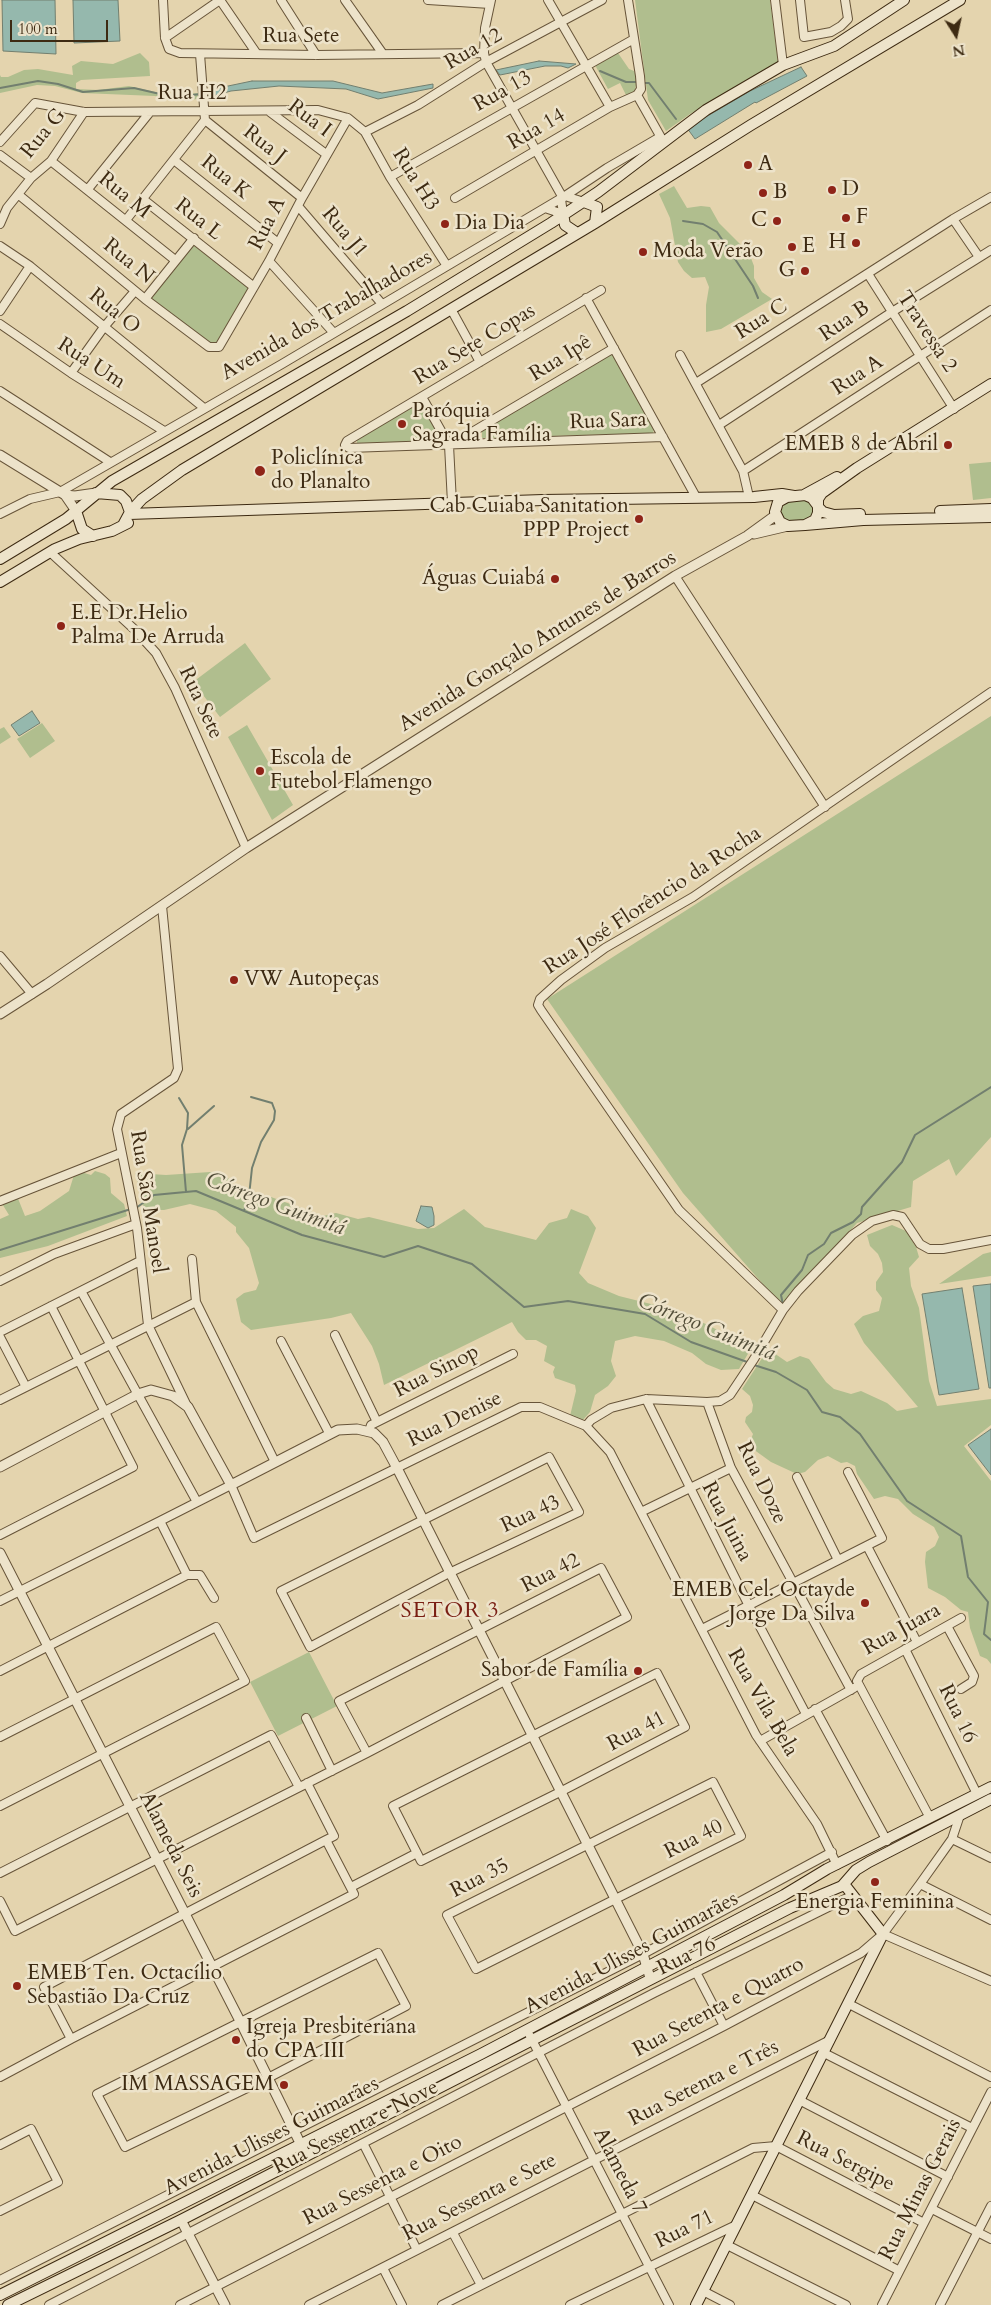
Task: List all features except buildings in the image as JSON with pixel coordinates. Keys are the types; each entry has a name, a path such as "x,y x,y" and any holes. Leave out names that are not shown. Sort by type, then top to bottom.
{"main road":[{"path":"0,559 76,511 112,481 422,302 584,202 662,140 706,110 783,65 834,46 904,0"},
{"path":"123,526 130,513 142,499 182,470 595,223 960,0"},
{"path":"584,202 597,207 595,223"},
{"path":"563,214 564,225 577,233"},
{"path":"805,525 816,519 818,497 822,493 857,468 954,409 991,384"},
{"path":"776,511 781,499 799,495 857,468"},
{"path":"96,493 120,495 126,500 130,513"},
{"path":"130,513 452,503 752,497 782,494 812,498 818,506 829,514 842,515 991,509"},
{"path":"752,497 767,500 776,511 780,522 788,526 863,520 991,516"},
{"path":"76,511 82,529 92,536"},
{"path":"0,582 50,552 72,542 110,532 163,511"},
{"name":"Avenida Ulisses Guimarães","path":"0,2295 526,2030 784,1895 824,1871 991,1787"},
{"name":"Avenida Ulisses Guimarães","path":"8,2305 181,2220 650,1978 832,1889 869,1862 991,1800"},
{"path":"696,2305 883,1934 853,1895 838,1865"},
{"path":"824,1871 825,1882 832,1889"}],"street":[{"path":"163,0 165,38"},
{"path":"165,38 220,0 257,54"},
{"path":"281,0 316,55"},
{"path":"345,0 383,54"},
{"path":"428,0 490,2 484,28 486,62 535,152 563,198 563,214 545,208"},
{"path":"548,0 610,107"},
{"name":"Rua 12","path":"365,132 418,105 486,62 602,0"},
{"path":"628,0 640,76 639,92 662,140"},
{"path":"775,0 783,65"},
{"path":"800,0 804,37 831,32 841,26 848,19 846,0"},
{"name":"Rua Sete","path":"165,38 169,49 180,53 200,54 484,53"},
{"name":"Rua 13","path":"390,176 634,39"},
{"path":"126,220 144,200 205,120 200,54"},
{"name":"Rua 14","path":"455,198 639,92"},
{"name":"Rua H2","path":"0,142 35,103 84,112 270,112 318,110 348,118"},
{"name":"Rua G","path":"31,178 51,161 84,112"},
{"path":"88,189 150,112"},
{"name":"Rua I","path":"270,112 326,154"},
{"name":"Rua H3","path":"348,118 365,132 390,176 447,266"},
{"name":"Rua A","path":"219,347 348,118"},
{"name":"Rua J","path":"205,120 302,198"},
{"name":"Avenida dos Trabalhadores","path":"0,514 30,499 63,493 110,462 282,364 333,332 563,198 607,168 662,140"},
{"path":"0,155 31,178 7,208 0,224"},
{"name":"Rua K","path":"174,160 278,243"},
{"name":"Rua M","path":"51,161 175,260"},
{"name":"Rua N","path":"19,195 145,299 209,347 219,347"},
{"name":"Rua C","path":"696,383 953,219 991,197"},
{"path":"563,198 584,202"},
{"name":"Rua L","path":"144,200 254,286"},
{"name":"Rua J1","path":"298,206 382,304"},
{"path":"953,219 979,257"},
{"path":"145,299 194,238"},
{"name":"Rua O","path":"0,246 30,266 204,408"},
{"name":"Rua B","path":"719,425 991,250"},
{"path":"269,261 333,332"},
{"path":"0,311 30,266"},
{"name":"Travessa 2","path":"868,274 954,409"},
{"name":"Rua Sete Copas","path":"346,446 347,441 600,290"},
{"path":"70,373 104,327 135,291"},
{"path":"586,298 696,498"},
{"path":"451,309 480,362"},
{"name":"Rua A","path":"743,471 991,310"},
{"name":"Rua Um","path":"0,324 70,373 164,431"},
{"name":"Rua Ipê","path":"450,445 614,348"},
{"path":"680,355 743,471 752,497"},
{"path":"0,391 110,462"},
{"path":"422,397 450,445 452,503"},
{"name":"Rua Sara","path":"346,446 349,448 663,437"},
{"path":"2,457 63,493 76,496 96,493"},
{"path":"63,493 76,511"},
{"name":"Avenida Gonçalo Antunes de Barros","path":"747,536 776,511"},
{"name":"Avenida Gonçalo Antunes de Barros","path":"0,1014 246,848 675,576 747,536 769,529 788,526"},
{"name":"Rua Sete","path":"50,552 134,629 156,653 175,688 246,848"},
{"path":"675,576 825,807"},
{"name":"Rua José Florêncio da Rocha","path":"783,1310 680,1210 538,1004 546,992 605,948 692,897 991,692"},
{"name":"Rua São Manoel","path":"162,906 178,1069 174,1078 121,1114 117,1129 120,1153 136,1224 148,1325 188,1407 230,1485 254,1538"},
{"path":"0,956 32,994"},
{"path":"0,1201 120,1153"},
{"path":"586,1426 591,1420 611,1408 646,1399 707,1402 720,1401 730,1394 754,1360 783,1310 852,1234 872,1221 893,1215 902,1217 920,1244 929,1249 943,1249 991,1240"},
{"path":"0,1281 54,1254 136,1224"},
{"path":"192,1259 196,1302 275,1462"},
{"path":"0,1332 140,1261"},
{"path":"81,1291 197,1502"},
{"path":"0,1400 196,1302"},
{"path":"0,1535 134,1466 51,1306"},
{"name":"Rua Sinop","path":"335,1335 377,1422"},
{"path":"0,1337 26,1387"},
{"path":"281,1341 329,1434"},
{"name":"Rua Sinop","path":"369,1431 371,1426 377,1422 513,1354"},
{"path":"0,1467 138,1394 151,1390 165,1392 188,1407"},
{"name":"Rua Juina","path":"646,1399 689,1488 806,1714"},
{"name":"Rua Doze","path":"707,1402 732,1468 792,1584 851,1690"},
{"name":"Rua Denise","path":"254,1538 521,1407 540,1407 586,1426"},
{"name":"Rua Vila Bela","path":"586,1426 610,1452 760,1741 817,1824 838,1865"},
{"path":"0,1601 329,1434 346,1428 369,1431 383,1442 397,1468 643,1954 654,1993"},
{"name":"Rua 43","path":"423,1521 549,1457 579,1512 449,1573"},
{"path":"641,1512 732,1468"},
{"path":"702,1629 882,1538 848,1472"},
{"path":"797,1477 838,1560"},
{"path":"160,1521 187,1575"},
{"path":"423,1521 281,1592 310,1647 449,1573"},
{"path":"867,1546 917,1642"},
{"name":"Alameda Seis","path":"0,1553 240,2021 306,2155"},
{"name":"Rua 42","path":"478,1630 601,1568 626,1617 504,1681"},
{"path":"0,1671 187,1575 200,1575 214,1598"},
{"name":"Rua Juara","path":"760,1741 815,1709 860,1686 857,1681 861,1674 961,1618"},
{"path":"947,1626 974,1676 972,1682 961,1689"},
{"path":"0,1737 216,1627 245,1682 0,1806"},
{"path":"366,1753 339,1701 478,1630"},
{"name":"Rua 16","path":"905,1649 977,1794"},
{"name":"Rua 41","path":"532,1735 658,1673 685,1727 560,1792"},
{"path":"0,1901 15,1931 308,1783 504,1681"},
{"path":"860,1686 930,1818"},
{"path":"815,1709 887,1840"},
{"path":"306,1718 332,1770"},
{"path":"0,1873 271,1735 298,1787"},
{"path":"532,1735 393,1806 420,1861 560,1792"},
{"name":"Rua 40","path":"588,1845 713,1782 741,1836 615,1899"},
{"path":"71,2039 44,1987 334,1836 308,1783"},
{"name":"Rua Setenta e Quatro","path":"567,2107 861,1953 883,1934 920,1884 952,1838 960,1815"},
{"path":"952,1838 991,1858"},
{"path":"0,2076 354,1894 326,1840"},
{"name":"Rua 35","path":"588,1845 447,1915 476,1969 615,1899"},
{"path":"0,2280 643,1954 832,1852"},
{"path":"351,1887 417,1853"},
{"path":"920,1884 991,1920"},
{"name":"Rua 76","path":"539,2053 654,1993 853,1895"},
{"path":"883,1934 991,1981"},
{"path":"378,1953 406,2006 268,2078 125,2147 98,2094 378,1953"},
{"path":"696,1972 724,2026"},
{"path":"849,2004 991,2077"},
{"name":"Alameda 7","path":"526,2030 669,2305"},
{"name":"Rua Setenta e Três","path":"594,2158 830,2040"},
{"name":"Rua Sessenta e Nove","path":"49,2305 539,2053"},
{"path":"824,2053 972,2128"},
{"name":"Rua Minas Gerais","path":"882,2305 898,2270 932,2209 991,2092"},
{"path":"799,2100 948,2176"},
{"name":"Rua Sessenta e Oito","path":"180,2305 567,2107"},
{"path":"0,2145 31,2129 58,2182 0,2211"},
{"path":"363,2143 417,2250"},
{"path":"442,2305 753,2148 776,2146"},
{"name":"Rua Sergipe","path":"776,2146 924,2223"},
{"name":"Rua Sessenta e Sete","path":"310,2305 453,2233 594,2158"},
{"path":"752,2194 898,2270"},
{"path":"940,2305 991,2206"},
{"path":"932,2209 991,2240"},
{"path":"181,2220 225,2305"},
{"name":"Rua 71","path":"570,2305 736,2225"},
{"path":"453,2233 481,2285"},
{"path":"727,2245 846,2305"},
{"path":"383,2268 402,2305"},
{"path":"703,2291 730,2305"}],"green space":[{"path":"635,0 770,0 778,62 690,114 666,131 648,100"},
{"path":"140,53 149,62 150,76 81,80 76,83 76,89 98,90 129,86 168,95 200,93 200,99 180,100 155,96 82,93 55,86 37,85 0,93 0,75 1,77 8,77 24,70 38,69 73,75 72,66 81,61 113,64"},
{"path":"618,53 629,69 634,71 637,79 635,91 626,95 620,83 608,89 595,65"},
{"path":"674,186 687,208 710,207 719,223 749,253 754,266 754,278 762,292 772,299 721,329 706,332 706,305 709,287 705,277 692,278 678,262 670,218 659,194"},
{"path":"194,241 251,287 219,342 216,343 210,343 148,298"},
{"path":"613,352 654,429 653,433 482,438 482,431"},
{"path":"420,400 443,439 441,441 357,443 357,439"},
{"path":"991,462 991,498 973,500 969,464"},
{"path":"810,501 816,511 808,521 788,521 782,516 781,509 787,502"},
{"path":"245,643 271,679 220,717 193,682"},
{"path":"991,716 991,1137 956,1176 949,1159 913,1181 911,1207 857,1223 783,1307 683,1193 547,999"},
{"path":"42,723 55,741 30,758 17,739"},
{"name":"Escola de Futebol Flamengo","path":"247,725 293,805 272,820 228,737"},
{"path":"4,727 11,737 0,744 0,729"},
{"path":"95,1171 105,1174 110,1178 111,1193 124,1204 127,1216 48,1246 0,1258 0,1219 9,1215 1,1202 17,1196 25,1216 40,1211 69,1191 74,1175 81,1172 91,1175"},
{"path":"210,1172 224,1174 233,1183 235,1192 253,1197 271,1197 323,1216 336,1213 358,1219 369,1217 418,1229 434,1228 464,1209 485,1227 536,1240 549,1223 567,1218 571,1209 588,1216 596,1228 579,1273 588,1283 619,1296 671,1309 708,1325 738,1341 749,1352 739,1369 721,1370 706,1364 692,1353 664,1341 635,1336 615,1341 611,1361 616,1376 608,1386 595,1395 590,1412 582,1421 570,1416 576,1391 575,1385 555,1378 553,1372 555,1367 544,1361 547,1346 536,1340 526,1340 512,1322 384,1385 372,1346 351,1313 331,1318 251,1330 241,1322 236,1299 244,1293 256,1290 259,1283 249,1248 236,1232 236,1227 216,1211 190,1204 164,1210 144,1210 135,1173 166,1175"},
{"path":"892,1225 906,1231 916,1247 919,1257 909,1268 911,1286 919,1308 929,1381 937,1406 991,1399 991,1425 964,1446 991,1481 991,1664 987,1659 980,1656 970,1628 968,1612 961,1610 945,1597 928,1588 925,1562 926,1552 935,1546 939,1537 934,1527 913,1514 898,1499 885,1496 874,1499 857,1474 855,1466 847,1462 841,1463 828,1456 818,1460 805,1472 797,1474 771,1462 753,1449 750,1442 753,1434 745,1422 746,1417 752,1412 753,1405 750,1396 742,1389 768,1349 787,1362 800,1356 809,1359 826,1382 834,1389 851,1394 861,1391 887,1403 897,1411 918,1407 864,1343 854,1324 863,1316 879,1311 882,1298 876,1290 876,1282 883,1272 882,1263 878,1254 870,1246 867,1235"},
{"path":"991,1252 991,1276 939,1284 983,1254"},
{"path":"309,1652 337,1706 278,1736 250,1682"}],"water":[{"path":"2,0 55,0 56,54 3,51"},
{"path":"73,0 118,0 120,41 74,43"},
{"path":"539,61 576,64 568,68 545,66 500,75 496,70"},
{"path":"801,67 807,76 755,102 695,139 687,128 750,91"},
{"path":"252,81 333,81 382,93 433,84 433,88 378,99 346,89 279,86 231,91 209,97 209,90"},
{"path":"32,711 40,723 19,736 11,725"},
{"path":"421,1206 432,1207 434,1225 428,1228 416,1221"},
{"path":"991,1284 991,1388 989,1388 973,1286"},
{"path":"962,1288 979,1389 939,1395 922,1294"},
{"path":"991,1429 991,1475 968,1445"}],"waterway":[{"path":"600,71 626,82 637,82"},
{"path":"0,88 38,81 58,84 83,92 134,88 173,97 201,94"},
{"path":"642,83 649,83 676,119"},
{"path":"683,221 703,224 717,232 753,286 758,298"},
{"path":"783,1305 781,1295 802,1270 808,1255 824,1244 831,1233 853,1222 861,1214 862,1207 902,1162 915,1135 991,1087"},
{"path":"244,1211 249,1196 252,1168 261,1142 274,1120 275,1111 272,1103 251,1097"},
{"path":"179,1098 188,1113 187,1129 182,1145 186,1192"},
{"path":"188,1129 214,1106"},
{"name":"Córrego Guimitá","path":"136,1208 154,1195 196,1191 302,1235 384,1257 418,1246 472,1264 524,1307 568,1301 645,1314 691,1342 750,1363"},
{"name":"Córrego Guimitá","path":"0,1250 131,1209"},
{"name":"Córrego Guimitá","path":"754,1365 776,1372 807,1390 822,1412 840,1417 860,1434 907,1501 961,1536 968,1577 988,1602 984,1634 991,1640"}],"place":[{"name":"A","path":"748,165"},
{"name":"D","path":"832,190"},
{"name":"B","path":"763,193"},
{"name":"F","path":"846,218"},
{"name":"C","path":"777,221"},
{"name":"Dia Dia","path":"445,224"},
{"name":"H","path":"856,243"},
{"name":"E","path":"792,247"},
{"name":"Moda Verão","path":"643,252"},
{"name":"G","path":"805,271"},
{"name":"Paróquia Sagrada Família","path":"402,424"},
{"name":"EMEB 8 de Abril","path":"948,445"},
{"name":"Policlínica do Planalto","path":"260,471"},
{"name":"Cab Cuiaba Sanitation PPP Project","path":"639,519"},
{"name":"Águas Cuiabá","path":"555,579"},
{"name":"E.E Dr.Helio Palma De Arruda","path":"61,626"},
{"name":"Escola de Futebol Flamengo","path":"260,771"},
{"name":"VW Autopeças","path":"234,980"},
{"name":"EMEB Cel. Octayde Jorge Da Silva","path":"865,1603"},
{"name":"Sabor de Família","path":"638,1671"},
{"name":"Energia Feminina","path":"875,1882"},
{"name":"EMEB Ten. Octacílio Sebastião Da Cruz","path":"17,1986"},
{"name":"Igreja Presbiteriana do CPA III","path":"236,2040"},
{"name":"IM MASSAGEM","path":"284,2085"}],"district":[{"name":"SETOR 3","path":"450,1612"}]}
